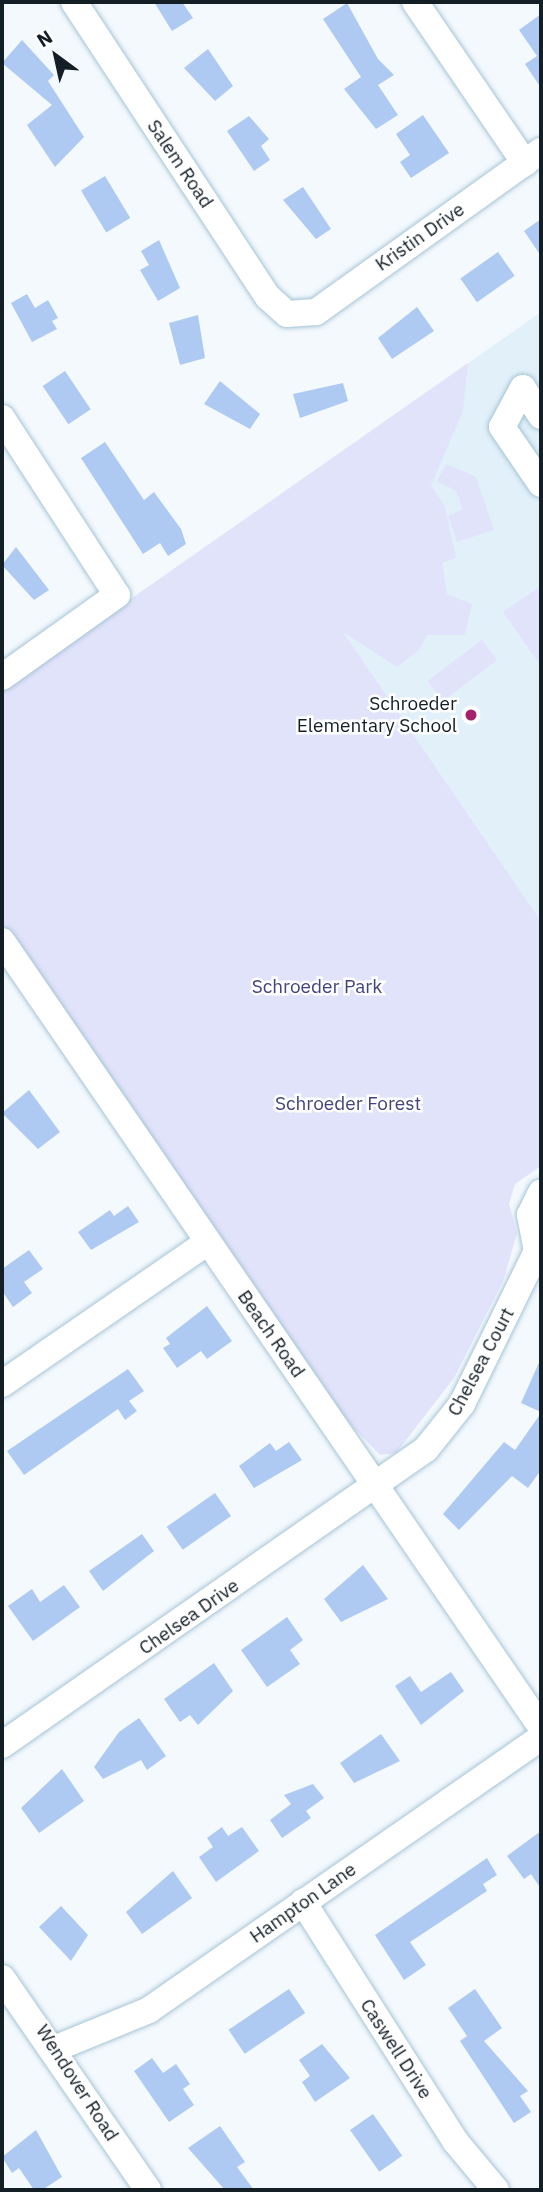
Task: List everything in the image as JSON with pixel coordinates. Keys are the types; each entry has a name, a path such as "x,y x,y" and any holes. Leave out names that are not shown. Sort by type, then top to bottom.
{"street":[{"name":"Salem Road","path":"74,2 268,298 295,316"},
{"path":"415,2 533,157"},
{"name":"Kristin Drive","path":"295,316 331,302 533,157"},
{"path":"541,416 523,388 502,427 541,484"},
{"path":"2,418 117,595 2,677"},
{"name":"Beach Road","path":"2,941 541,1727"},
{"name":"Chelsea Court","path":"377,1488 426,1449 452,1419 539,1250 530,1215 541,1192"},
{"path":"2,1384 208,1242"},
{"name":"Chelsea Drive","path":"2,1745 377,1488"},
{"name":"Hampton Lane","path":"54,2049 149,2010 541,1738"},
{"name":"Caswell Drive","path":"303,1902 455,2141 496,2190"},
{"name":"Wendover Road","path":"2,1978 54,2049 148,2190"}],"shaded area":[{"name":"Schroeder Elementary School","path":"541,312 541,921 259,510"}],"green space":[{"name":"Schroeder Forest","path":"468,363 463,411 431,485 445,507 456,558 442,563 447,594 472,604 465,635 427,635 419,650 397,667 343,632 541,921 541,1166 515,1184 509,1204 517,1233 504,1279 454,1378 396,1453 380,1455 340,1414 2,924 2,689"},
{"path":"446,464 476,477 494,530 457,542 448,516 463,509 456,491 437,481"},
{"path":"541,586 541,666 503,612"},
{"path":"482,640 497,660 443,701 428,681"}],"building":[{"path":"154,2 182,2 193,18 172,31"},
{"path":"347,3 378,59 394,75 378,85 398,115 376,129 344,89 361,77 323,19"},
{"path":"541,14 541,88 525,64 537,56 519,30"},
{"path":"22,40 54,75 48,81 84,137 55,167 27,125 52,105 2,63"},
{"path":"208,49 233,86 215,101 184,68"},
{"path":"423,115 449,153 411,178 400,162 410,155 396,134"},
{"path":"249,116 269,139 261,146 270,160 254,171 227,131"},
{"path":"105,176 130,218 106,232 81,190"},
{"path":"303,187 331,229 316,239 283,200"},
{"path":"541,219 541,256 524,231"},
{"path":"159,240 180,288 158,301 140,270 149,265 141,251"},
{"path":"498,252 515,276 477,302 460,278"},
{"path":"27,294 35,308 48,300 58,318 52,321 57,329 32,342 11,303"},
{"path":"417,307 434,331 392,359 378,338"},
{"path":"198,315 205,358 180,365 169,323"},
{"path":"65,371 91,409 68,424 43,386"},
{"path":"220,381 260,414 250,429 204,404"},
{"path":"343,383 348,401 300,418 293,394"},
{"path":"105,442 144,500 154,492 181,529 186,544 168,556 160,543 143,554 81,458"},
{"path":"16,547 49,590 34,600 2,565"},
{"path":"29,1090 60,1132 38,1149 2,1113"},
{"path":"128,1206 139,1222 91,1250 78,1232 110,1210 114,1216"},
{"path":"29,1250 43,1269 24,1282 32,1293 13,1307 2,1291 2,1269"},
{"path":"207,1306 232,1341 207,1359 201,1351 177,1368 163,1348 170,1344 166,1338"},
{"path":"541,1358 541,1412 521,1403"},
{"path":"128,1369 144,1391 129,1401 137,1411 125,1420 118,1409 24,1475 7,1451"},
{"path":"541,1413 541,1470 528,1488 512,1476 459,1530 443,1514 504,1442 515,1450"},
{"path":"289,1442 302,1460 254,1488 239,1466 270,1443 276,1451"},
{"path":"215,1493 231,1516 183,1550 167,1527"},
{"path":"142,1534 154,1551 103,1591 89,1571"},
{"path":"363,1565 388,1599 341,1622 324,1599"},
{"path":"64,1585 80,1607 33,1641 8,1606 32,1589 40,1602"},
{"path":"287,1617 303,1640 290,1650 300,1664 267,1687 241,1650"},
{"path":"214,1663 233,1691 198,1725 190,1715 180,1722 164,1699"},
{"path":"451,1672 464,1691 421,1725 395,1686 410,1676 421,1692"},
{"path":"139,1718 166,1756 147,1770 141,1760 103,1779 94,1767 119,1732"},
{"path":"381,1734 400,1761 354,1783 340,1763"},
{"path":"62,1769 84,1801 39,1833 21,1808"},
{"path":"313,1784 324,1798 306,1811 311,1818 282,1838 270,1820 291,1804 284,1795"},
{"path":"222,1827 228,1836 242,1827 259,1851 216,1882 199,1857 213,1847 207,1838"},
{"path":"541,1831 541,1889 531,1874 524,1879 507,1856"},
{"path":"487,1858 497,1875 483,1884 487,1891 410,1942 426,1965 404,1980 375,1935"},
{"path":"173,1871 192,1898 142,1934 126,1912"},
{"path":"61,1906 88,1935 71,1961 39,1927"},
{"path":"289,1989 305,2013 245,2054 228,2030"},
{"path":"475,1989 502,2028 484,2041 528,2091 520,2096 531,2112 514,2123 460,2041 467,2036 448,2008"},
{"path":"322,2044 350,2078 315,2102 302,2082 310,2076 299,2060"},
{"path":"152,2058 163,2073 176,2064 190,2084 183,2089 194,2105 169,2122 134,2071"},
{"path":"373,2114 402,2156 379,2172 350,2130"},
{"path":"220,2126 245,2162 237,2167 254,2190 225,2190 188,2148"},
{"path":"36,2130 62,2177 42,2190 34,2190 19,2168 12,2173 2,2157"}],"place":[{"name":"Schroeder Elementary School","path":"471,715"}],"park label":[{"name":"Schroeder Park","path":"317,987"}]}
